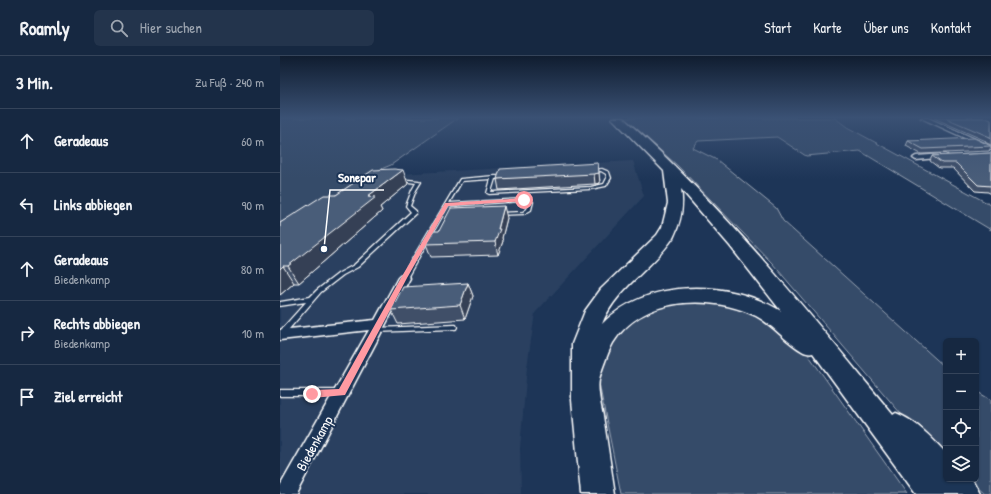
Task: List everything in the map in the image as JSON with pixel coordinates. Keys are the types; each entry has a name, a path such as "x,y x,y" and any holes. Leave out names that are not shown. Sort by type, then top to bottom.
{"highway":[{"path":"638,138 671,170 728,232 778,291 937,494"},
{"path":"598,494 586,400 584,344 596,311 608,294 652,251 664,238 670,227 676,203 671,170"},
{"path":"585,380 599,347 606,335 627,314 654,302 698,295 737,301 764,311 782,322 838,367"},
{"path":"869,406 911,439 943,473"},
{"path":"952,482 963,494"}],"street":[{"path":"964,138 990,152"},
{"path":"916,158 952,156"},
{"name":"Biedenkamp","path":"286,494 404,278"},
{"path":"280,335 377,327"}],"lane":[{"path":"494,178 489,193 591,188 605,185 609,178 608,174 602,170 584,171"},
{"path":"404,278 461,180 509,176"},
{"path":"280,335 319,291 341,274 356,266 414,212 408,206 414,190 419,182 392,181"},
{"path":"446,204 524,200 531,202 529,210 524,213 495,214"},
{"path":"280,304 312,300"},
{"path":"377,327 454,327"},
{"path":"280,393 342,392"}],"shaded area":[{"path":"280,138 429,138 391,165 364,176 288,227 280,228"},
{"path":"647,138 749,138 698,141 693,148 717,160 776,208 783,221 943,365 943,457 925,442 772,263 678,166"},
{"path":"779,138 868,138 991,205 991,230 860,151 806,156"},
{"path":"633,161 644,196 535,313 527,367 520,448 521,494 280,494 280,228 288,227 364,176"},
{"path":"684,301 720,302 758,314 805,350 907,494 621,494 599,383 599,360 617,330 652,307"},
{"path":"979,393 991,400 991,494 985,494 971,482 979,482"}],"building":[{"path":"975,138 991,146 923,149 908,141"},
{"path":"991,153 991,186 978,185 956,163 942,163 932,156"},
{"path":"598,163 599,173 594,174 497,179 500,169"},
{"path":"373,170 403,170 368,196 376,197 288,266 283,266 280,269 280,223 324,195 336,195"},
{"path":"504,206 498,229 500,229 495,242 426,244 434,231 439,231 451,208"},
{"path":"468,283 460,305 391,310 403,287"}],"place":[{"name":"Sonepar","path":"324,249"}],"route":[{"path":"312,394 342,392 446,204 524,200"}]}
